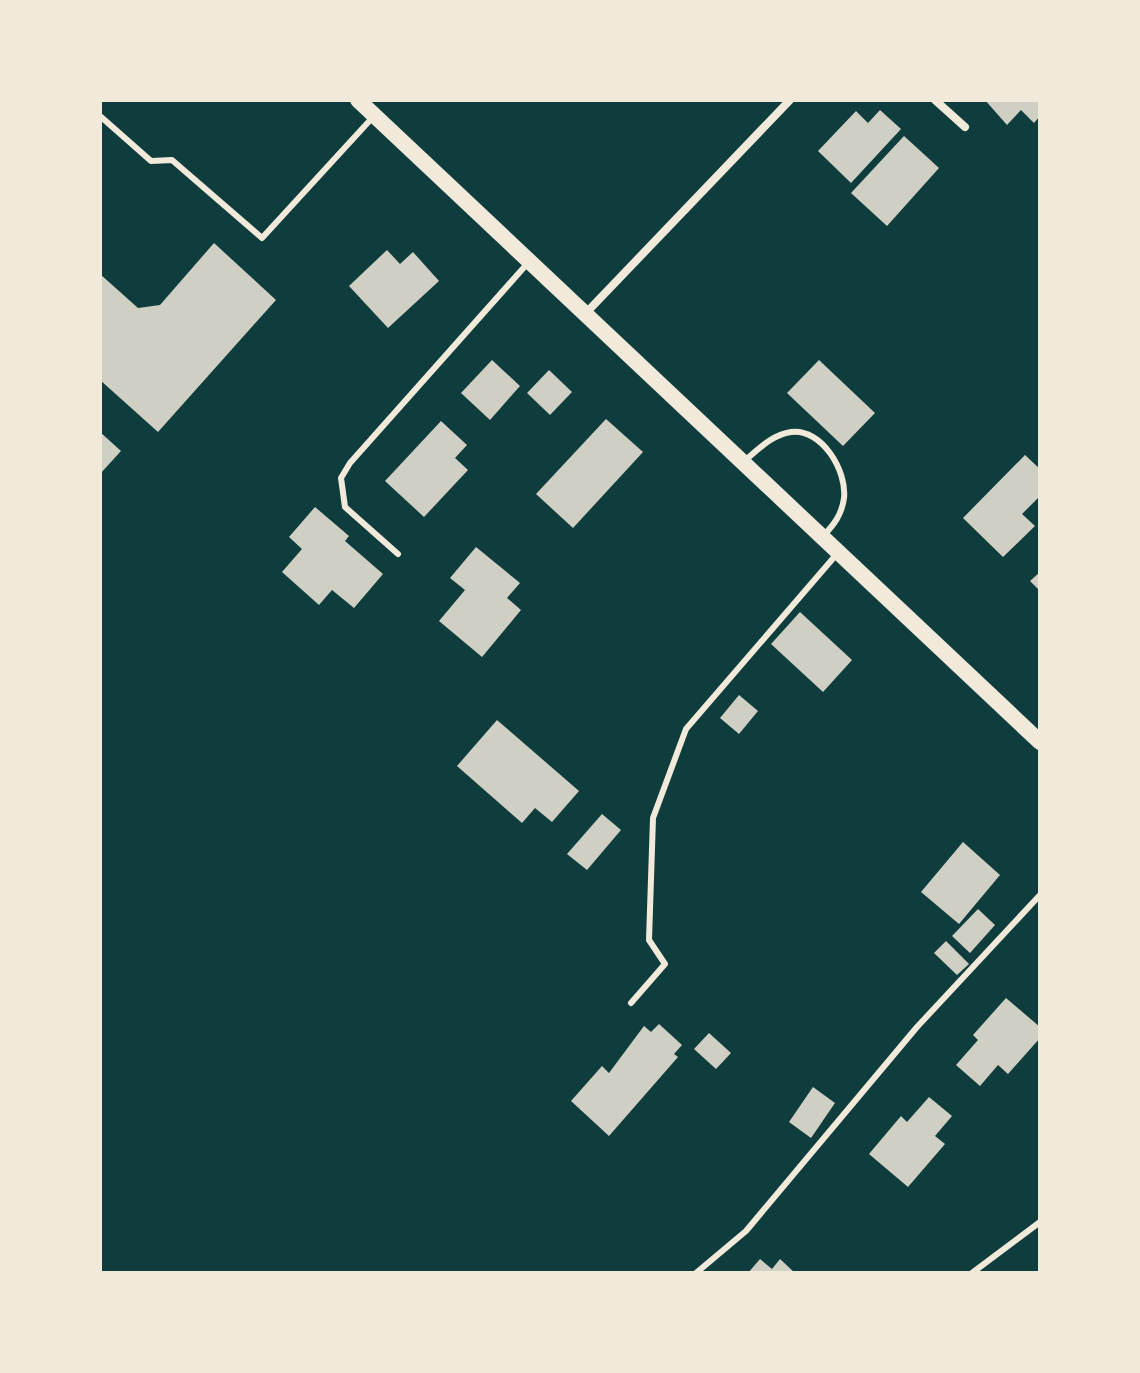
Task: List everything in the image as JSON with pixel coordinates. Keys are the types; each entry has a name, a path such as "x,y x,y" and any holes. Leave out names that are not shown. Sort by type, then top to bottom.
{"main road":[{"path":"358,100 1040,742"}],"street":[{"path":"586,313 790,100"},
{"path":"935,100 965,127"}],"lane":[{"path":"100,116 151,161 172,160 262,238 374,115"},
{"path":"398,554 345,507 341,478 350,463 530,261"},
{"path":"743,462 770,439 788,432 805,434 821,443 841,473 844,493 838,518 822,537"},
{"path":"631,1003 665,964 649,940 653,818 686,729 838,552"},
{"path":"696,1273 746,1231 917,1027 1040,895"},
{"path":"972,1273 1040,1222"}],"building":[{"path":"985,100 1040,100 1040,116 1034,123 1021,110 1007,125"},
{"path":"880,110 901,129 851,183 818,151 856,111 868,123"},
{"path":"904,136 939,168 887,226 851,193"},
{"path":"214,243 276,300 158,432 100,380 100,274 138,308 160,305"},
{"path":"387,250 400,264 413,252 439,281 388,328 349,286"},
{"path":"492,360 520,386 490,420 461,393"},
{"path":"819,360 875,413 843,446 787,393"},
{"path":"549,370 572,392 550,415 527,393"},
{"path":"606,419 643,452 573,528 536,494"},
{"path":"441,421 467,445 455,458 468,470 424,517 385,481"},
{"path":"100,432 121,451 100,474"},
{"path":"1025,455 1040,469 1040,496 1022,514 1035,526 1003,557 963,518"},
{"path":"315,507 349,536 345,541 383,574 354,608 332,590 319,605 282,572 302,549 289,537"},
{"path":"476,547 520,583 507,598 521,610 482,657 439,621 465,590 450,578"},
{"path":"1040,572 1040,591 1030,581"},
{"path":"800,612 852,660 823,692 771,644"},
{"path":"739,695 758,711 739,734 720,718"},
{"path":"497,720 579,791 552,822 535,808 522,823 457,766"},
{"path":"602,814 621,830 587,870 567,854"},
{"path":"963,842 1000,875 959,924 921,892"},
{"path":"978,909 995,925 970,953 952,936"},
{"path":"946,941 969,964 957,975 934,953"},
{"path":"1006,998 1040,1027 1040,1038 1008,1074 998,1065 980,1086 956,1065 978,1040 973,1035"},
{"path":"659,1024 682,1045 674,1054 678,1057 609,1136 571,1101 602,1066 609,1073 644,1026 651,1032"},
{"path":"709,1033 731,1053 716,1069 694,1049"},
{"path":"813,1087 835,1103 811,1138 789,1122"},
{"path":"929,1097 952,1116 935,1136 945,1144 908,1187 869,1154 901,1116 907,1122"},
{"path":"760,1259 772,1269 780,1259 795,1273 748,1273"}]}
